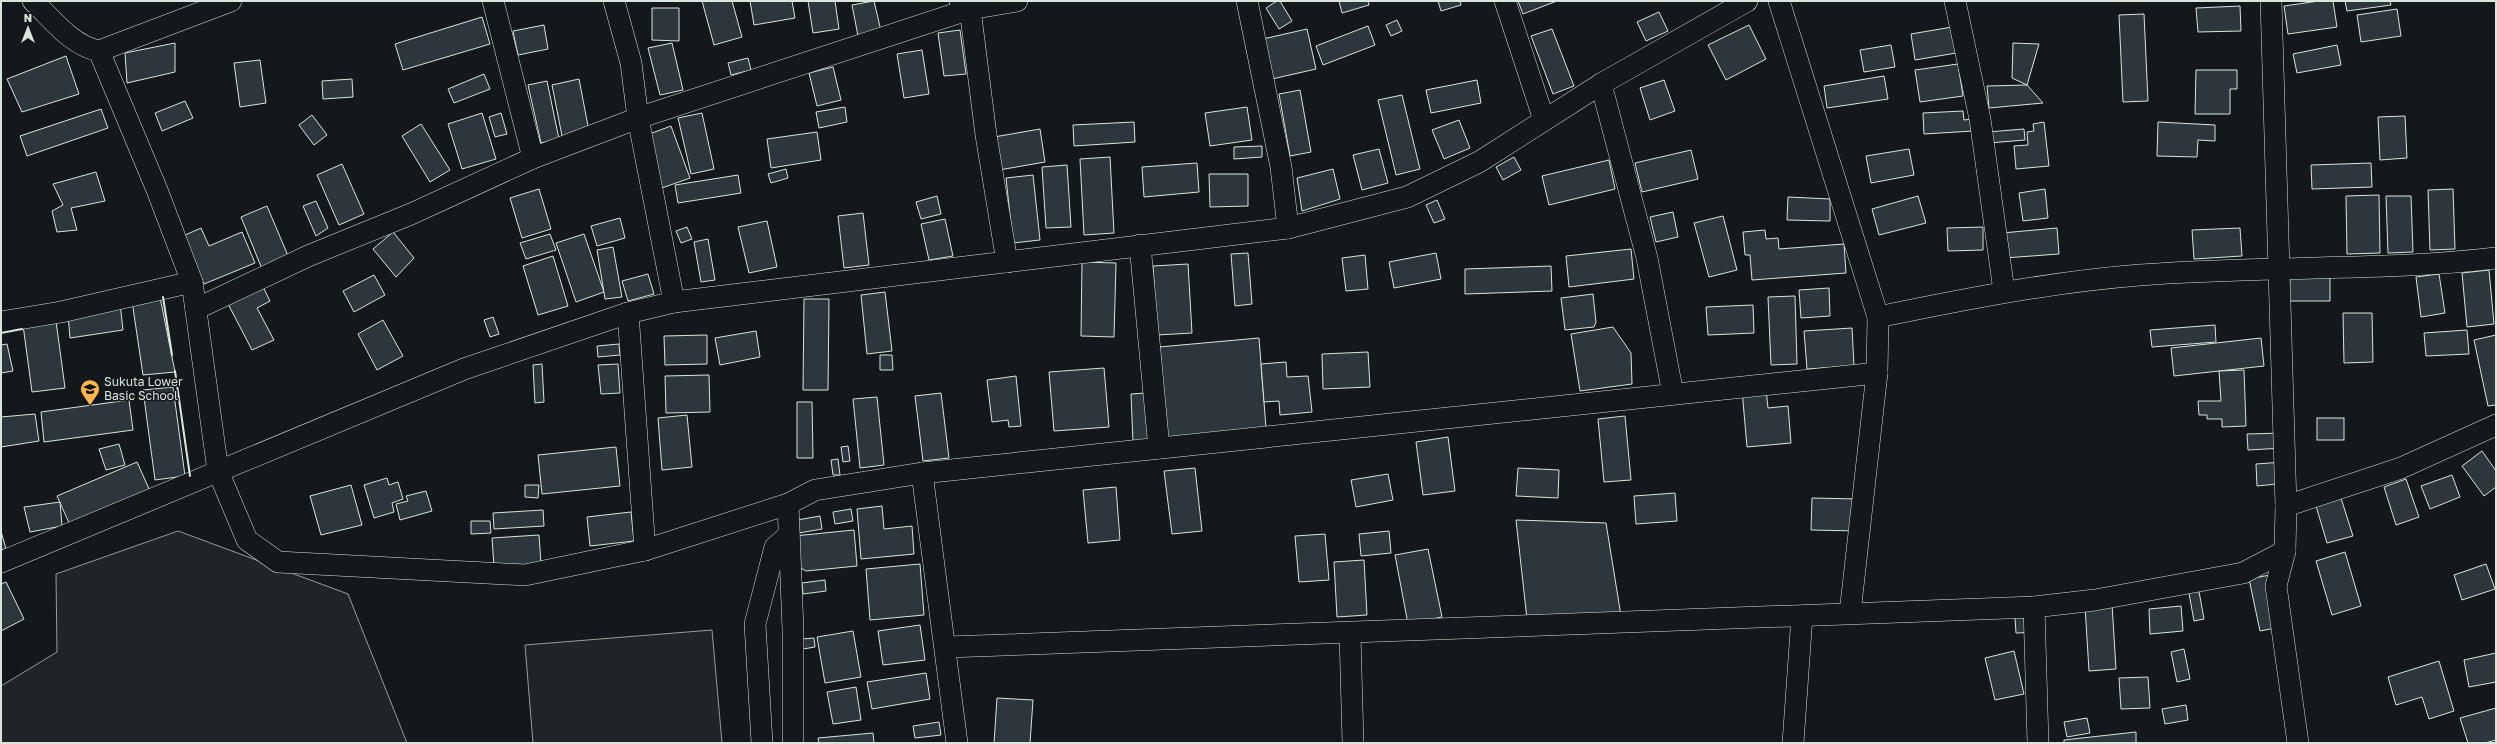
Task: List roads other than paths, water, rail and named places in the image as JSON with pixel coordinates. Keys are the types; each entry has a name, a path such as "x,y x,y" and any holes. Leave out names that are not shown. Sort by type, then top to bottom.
{"street":[{"path":"34,1 74,41 86,48 99,51 231,1"},
{"path":"493,1 534,158"},
{"path":"614,1 631,63 638,118 674,302"},
{"path":"196,308 308,256 412,214 534,158 638,118 965,5 1017,1"},
{"path":"1247,1 1281,167 1288,228"},
{"path":"1505,1 1544,120"},
{"path":"1,562 464,370 628,313 674,302 1288,228 1407,197 1479,162 1600,84 1747,1"},
{"path":"1779,1 1878,317 1877,373 1850,613"},
{"path":"1955,1 1980,119 2004,291"},
{"path":"2270,1 2280,270 2286,506 2285,551 2276,586 2298,743"},
{"path":"965,5 1007,262"},
{"path":"99,51 157,190 192,282 218,471 247,540 278,562 525,575 645,550 788,504 815,490 922,473 1877,373"},
{"path":"1600,84 1647,258 1673,394"},
{"path":"1140,246 1159,448"},
{"path":"1878,317 2004,291 2140,275 2434,265 2496,258"},
{"path":"1,322 61,312 192,282"},
{"path":"628,313 645,550"},
{"path":"2286,506 2401,468 2496,425"},
{"path":"922,473 946,647 957,743"},
{"path":"788,504 793,630 793,738"},
{"path":"762,743 755,624 775,547 789,535"},
{"path":"946,647 1350,634 1850,613 2034,607 2095,600 2244,573 2285,551"},
{"path":"2034,607 2038,743"},
{"path":"1793,743 1802,616"},
{"path":"1350,634 1353,743"}],"place":[{"name":"Sukuta Lower Basic School","path":"90,406"}]}
